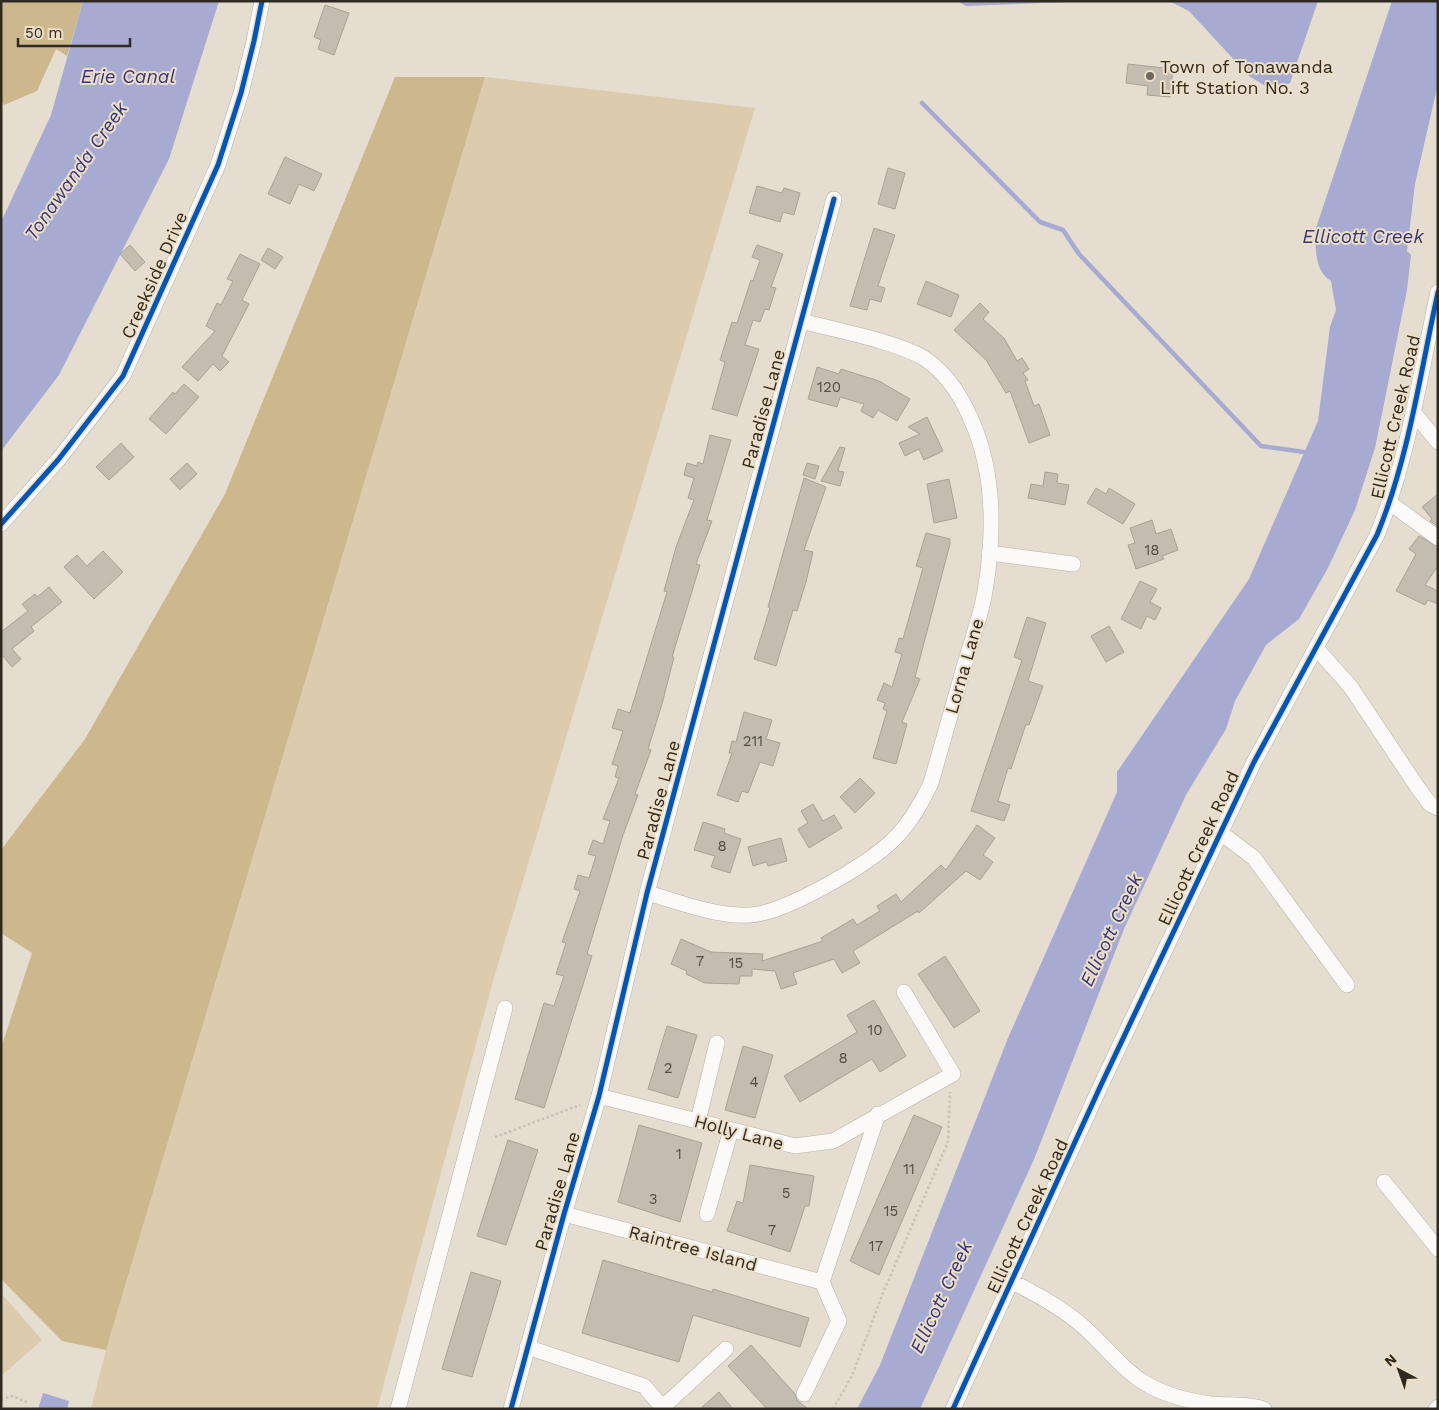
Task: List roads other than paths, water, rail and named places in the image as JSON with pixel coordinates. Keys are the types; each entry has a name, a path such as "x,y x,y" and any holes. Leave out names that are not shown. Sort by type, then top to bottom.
{"street":[{"name":"Creekside Drive","path":"1,524 58,460 123,376 218,165 241,93 262,1"},
{"name":"Paradise Lane","path":"511,1409 564,1214 599,1096 647,892 834,198"},
{"name":"Ellicott Creek Road","path":"953,1409 1101,1085 1254,762 1377,535 1390,503 1432,345 1438,292"},
{"name":"Lorna Lane","path":"647,892 725,914 750,916 772,912 789,906 874,857 894,840 920,807 931,784 985,592 992,520 990,488 984,456 966,407 952,384 929,362 904,349 801,321"},
{"path":"1414,413 1438,442"},
{"path":"1390,503 1438,538"},
{"path":"989,553 1073,564"},
{"path":"1316,648 1350,686 1418,788 1430,804 1438,808"},
{"path":"1221,833 1254,858 1347,986"},
{"name":"Holly Lane","path":"599,1096 795,1146 833,1141 878,1114 953,1074 904,992"},
{"path":"398,1409 505,1008"},
{"path":"698,1121 717,1043"},
{"path":"804,1394 839,1322 822,1282 878,1114"},
{"path":"708,1214 731,1130"},
{"path":"1384,1182 1438,1249"},
{"name":"Raintree Island","path":"564,1214 822,1282"},
{"path":"1012,1282 1048,1300 1068,1314 1127,1370 1146,1384 1186,1399 1211,1404 1249,1404 1264,1409"},
{"path":"527,1348 644,1386 663,1408 726,1349"}],"water":[{"name":"Erie Canal","path":"83,1 219,1 169,159 59,375 1,451 1,222 51,115"},
{"path":"957,1 1098,1 966,6"},
{"path":"1169,1 1318,1 1290,83 1272,90 1249,76 1189,11"},
{"name":"Ellicott Creek","path":"1392,1 1438,1 1438,84 1415,184 1407,251 1411,255 1407,290 1375,448 1355,510 1328,568 1299,619 1266,645 1235,701 1226,729 1186,795 1124,929 1035,1157 920,1409 857,1409 880,1365 1008,1038 1117,792 1117,772 1249,579 1318,421 1330,327 1336,310 1331,281 1321,271 1317,259 1315,231"},
{"path":"43,1393 69,1401 67,1409 38,1409"}],"waterway":[{"path":"922,103 1040,222 1063,230 1079,254 1261,446 1304,452"}],"place":[{"name":"Town of Tonawanda Lift Station No. 3","path":"1150,76"}],"water label":[{"name":"Tonawanda Creek","path":"76,171"}]}
